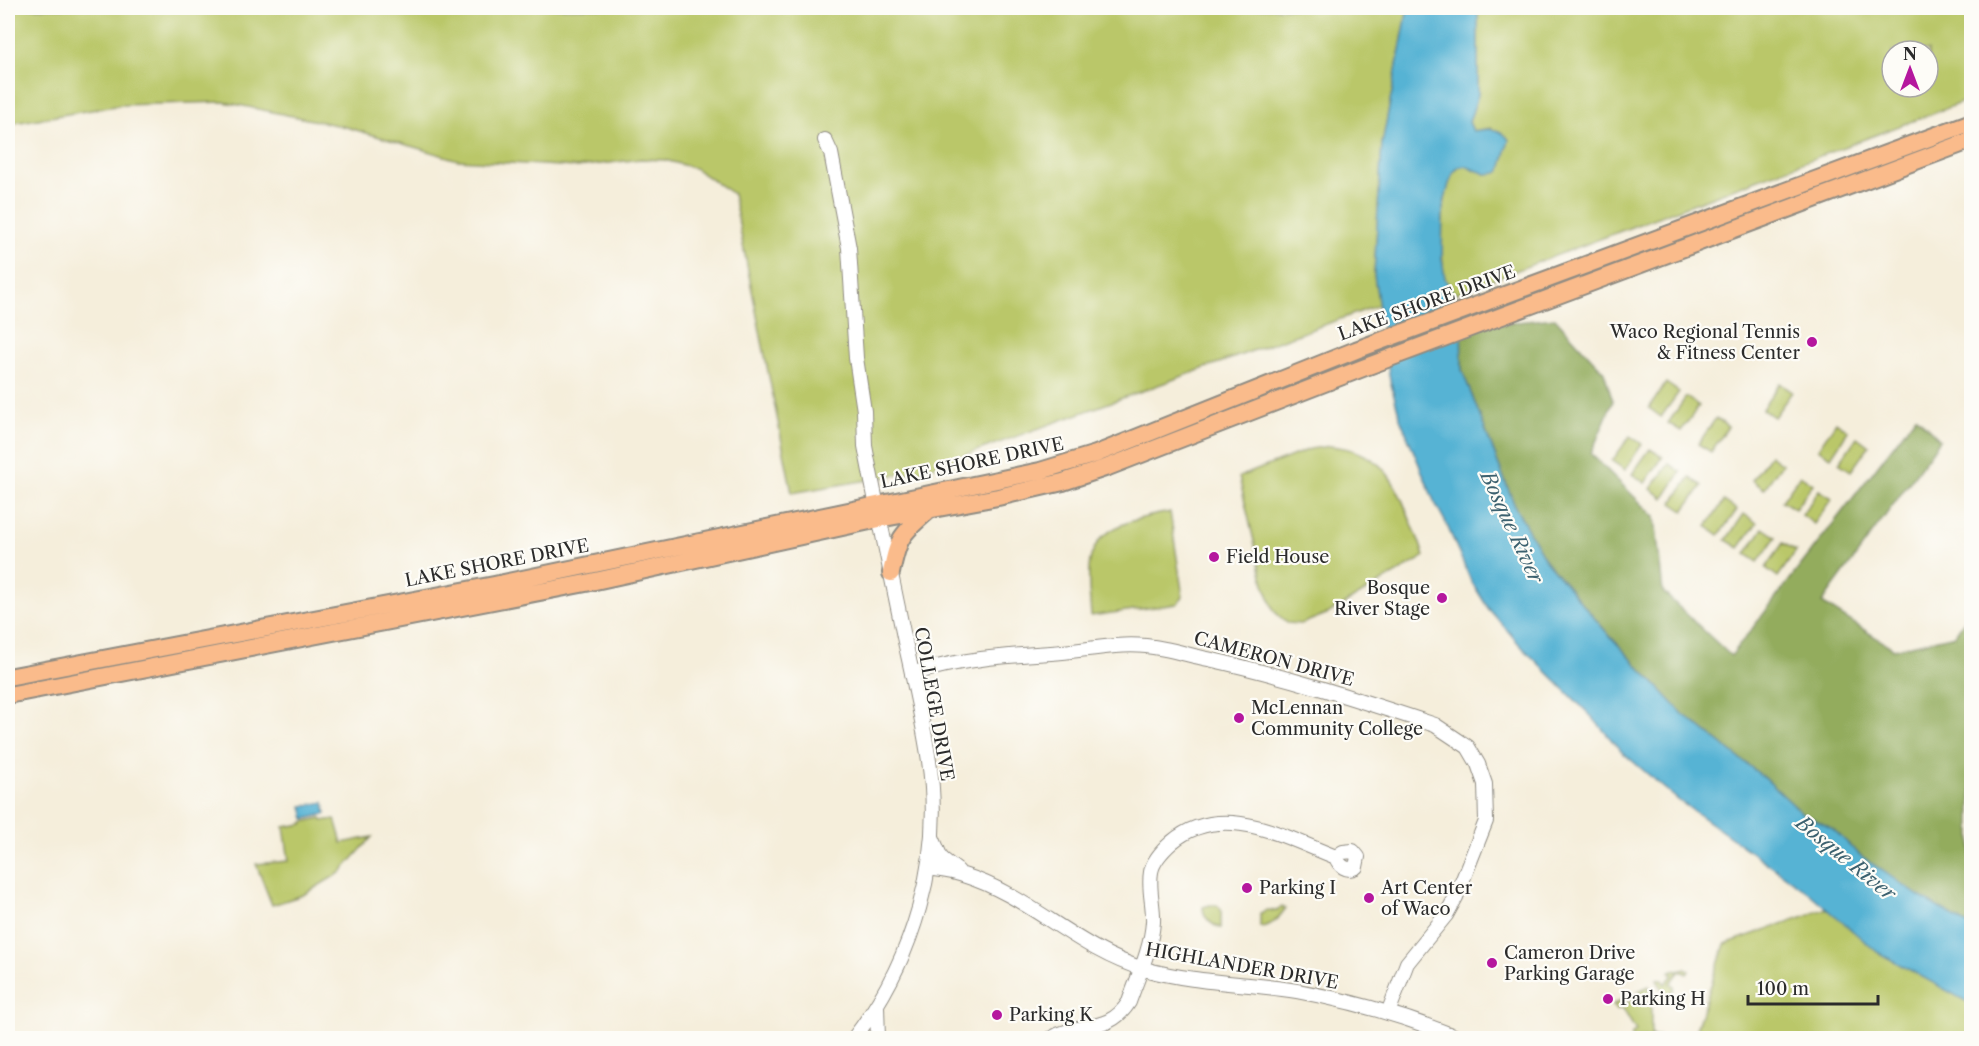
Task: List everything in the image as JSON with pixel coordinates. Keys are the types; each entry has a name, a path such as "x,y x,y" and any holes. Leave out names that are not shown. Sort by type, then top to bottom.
{"main road":[{"name":"LAKE SHORE DRIVE","path":"8,695 575,585 878,512 1064,464 1106,450 1356,350 1971,122"},
{"name":"LAKE SHORE DRIVE","path":"8,677 878,512 930,510 1010,495 1085,475 1971,140"},
{"path":"891,573 900,537 930,510"}],"street":[{"name":"COLLEGE DRIVE","path":"825,140 831,153 849,248 856,358 864,411 865,446 912,674 932,788 928,868 913,929 877,1006 854,1038"},
{"name":"CAMERON DRIVE","path":"912,674 937,666 1001,656 1054,653 1121,645 1148,646 1318,687 1435,725 1453,735 1468,747 1478,764 1485,784 1486,821 1456,897 1446,915 1407,963 1388,1013"},
{"path":"1052,1038 1076,1028 1090,1027 1113,1020 1129,1002 1151,939 1153,920 1151,871 1163,850 1189,831 1219,822 1235,822 1271,831 1336,857"},
{"name":"HIGHLANDER DRIVE","path":"931,836 941,858 965,875 1002,892 1092,948 1141,968 1175,976 1296,991 1388,1013 1459,1038"},
{"name":"HIGHLANDER DRIVE","path":"928,868 965,875"},
{"path":"877,1006 878,1038"}],"green space":[{"path":"8,8 1408,8 1382,144 1374,275 1379,305 921,471 792,493 733,194 694,168 665,160 641,159 577,167 458,160 346,127 224,102 121,105 8,124"},
{"path":"1478,8 1971,8 1971,99 1454,294 1446,283 1442,254 1443,219 1448,186 1453,174 1463,166 1486,174 1492,128 1473,131 1469,122 1478,94"},
{"path":"1555,318 1604,372 1613,401 1591,454 1655,517 1663,592 1731,656 1916,416 1940,440 1822,603 1894,649 1955,635 1971,610 1971,927 1919,897 1860,855 1833,829 1802,813 1767,780 1683,714 1608,634 1546,561 1516,509 1462,370 1461,328"},
{"path":"1666,383 1679,392 1661,417 1649,408"},
{"path":"1780,383 1792,392 1774,417 1762,409"},
{"path":"1686,397 1699,406 1681,431 1668,423"},
{"path":"1716,418 1728,427 1711,452 1698,444"},
{"path":"1836,422 1848,431 1831,457 1818,449"},
{"path":"1630,436 1642,444 1625,470 1612,461"},
{"path":"1857,437 1869,446 1851,471 1839,463"},
{"path":"1330,446 1360,453 1372,459 1382,468 1397,489 1424,557 1329,613 1301,624 1287,623 1274,611 1264,584 1239,477 1310,449"},
{"path":"1650,449 1663,457 1645,483 1632,474"},
{"path":"1770,455 1782,464 1764,489 1752,480"},
{"path":"1669,464 1681,472 1664,498 1651,489"},
{"path":"1800,475 1813,484 1795,509 1782,501"},
{"path":"1690,477 1702,486 1684,511 1672,503"},
{"path":"1819,490 1832,498 1814,524 1802,515"},
{"path":"1724,501 1737,510 1719,535 1707,526"},
{"path":"1170,512 1183,597 1177,604 1091,616 1089,569 1092,554 1098,543 1107,533 1118,527"},
{"path":"1744,514 1757,523 1739,548 1726,540"},
{"path":"1763,528 1776,537 1758,562 1746,554"},
{"path":"1783,543 1796,551 1778,577 1766,568"},
{"path":"321,818 322,821 335,819 342,843 372,837 340,873 303,895 272,905 256,864 289,861 284,827"},
{"path":"1217,905 1221,909 1221,928 1211,923 1204,914 1203,907"},
{"path":"1282,906 1285,909 1277,919 1271,924 1260,927 1260,913 1268,910 1276,911"},
{"path":"1827,908 1971,1002 1971,1038 1693,1038 1725,944"},
{"path":"1686,968 1689,971 1687,974 1680,971 1670,984 1674,987 1673,992 1665,994 1657,980 1661,979 1665,984 1673,975 1670,972"},
{"path":"1649,986 1651,991 1643,996 1648,1004 1656,999 1658,1003 1651,1004 1651,1036 1658,1036 1658,1038 1631,1038 1636,1031 1622,1007 1616,1010 1613,1005 1623,999 1626,1004 1641,996 1638,991"}],"water":[{"name":"Bosque River","path":"1408,8 1478,8 1478,95 1469,122 1473,131 1498,130 1509,140 1501,170 1497,173 1486,174 1465,166 1459,167 1454,172 1443,207 1442,258 1445,279 1454,294 1461,328 1462,370 1516,509 1546,561 1608,634 1683,714 1767,780 1802,813 1833,829 1860,855 1919,896 1971,927 1971,1004 1877,952 1809,893 1678,800 1622,752 1592,717 1520,645 1488,608 1471,581 1434,501 1400,418 1390,380 1374,275 1382,144"},
{"path":"324,802 326,814 305,819 302,806"}],"place":[{"name":"Waco Regional Tennis & Fitness Center","path":"1812,342"},
{"name":"Field House","path":"1214,557"},
{"name":"Bosque River Stage","path":"1442,598"},
{"name":"McLennan Community College","path":"1239,718"},
{"name":"Parking I","path":"1247,888"},
{"name":"Art Center of Waco","path":"1369,898"},
{"name":"Cameron Drive Parking Garage","path":"1492,963"},
{"name":"Parking H","path":"1608,999"},
{"name":"Parking K","path":"997,1015"}]}
